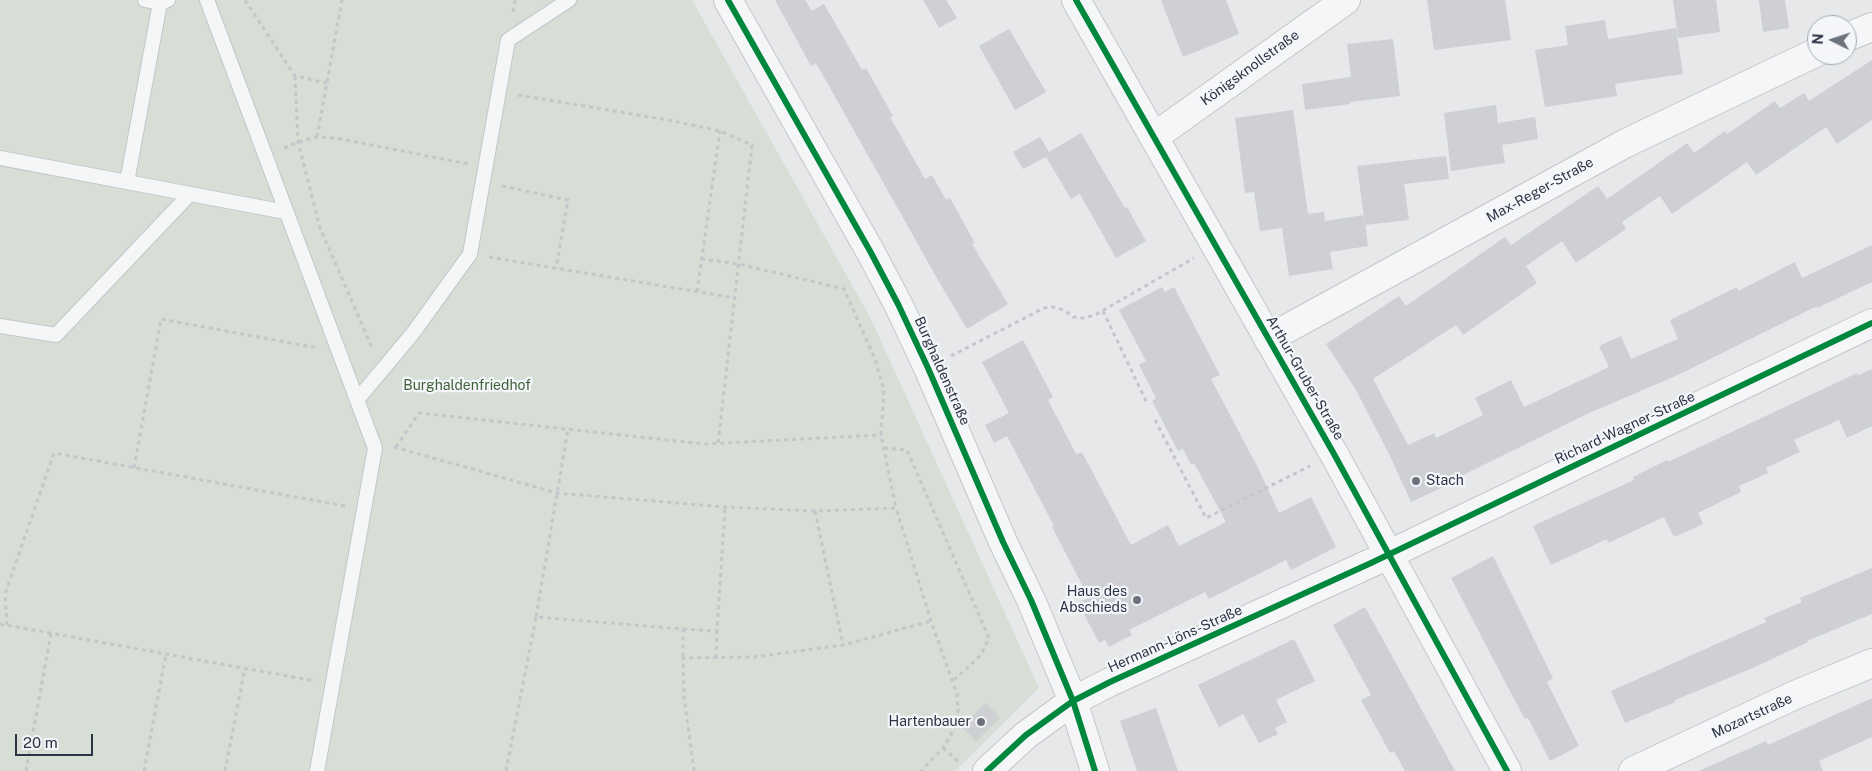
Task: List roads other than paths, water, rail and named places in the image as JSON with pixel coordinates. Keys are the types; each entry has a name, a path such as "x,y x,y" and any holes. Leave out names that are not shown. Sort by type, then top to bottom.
{"street":[{"name":"Burghaldenstraße","path":"728,0 870,251 928,368 1003,542 1031,600 1073,701 1096,771"},
{"name":"Arthur-Gruber-Straße","path":"1076,0 1334,454 1506,771"},
{"name":"Königsknollstraße","path":"1154,137 1346,0"},
{"path":"1857,33 1872,27"},
{"name":"Max-Reger-Straße","path":"1268,339 1626,143 1807,57"},
{"name":"Richard-Wagner-Straße","path":"1388,554 1872,324"},
{"name":"Hermann-Löns-Straße","path":"987,771 1026,735 1073,701 1110,682 1388,554"},
{"name":"Mozartstraße","path":"1633,771 1795,695 1872,663"}],"lane":[{"path":"127,182 164,1 145,0"},
{"path":"207,0 375,448 317,771"},
{"path":"357,400 413,332 470,254 508,40 569,0"},
{"path":"0,158 286,212"},
{"path":"0,326 56,335 190,194"}],"place":[{"name":"Stach","path":"1416,481"},
{"name":"Haus des Abschieds","path":"1137,600"},
{"name":"Hartenbauer","path":"981,722"}],"park label":[{"name":"Burghaldenfriedhof","path":"467,386"}]}
